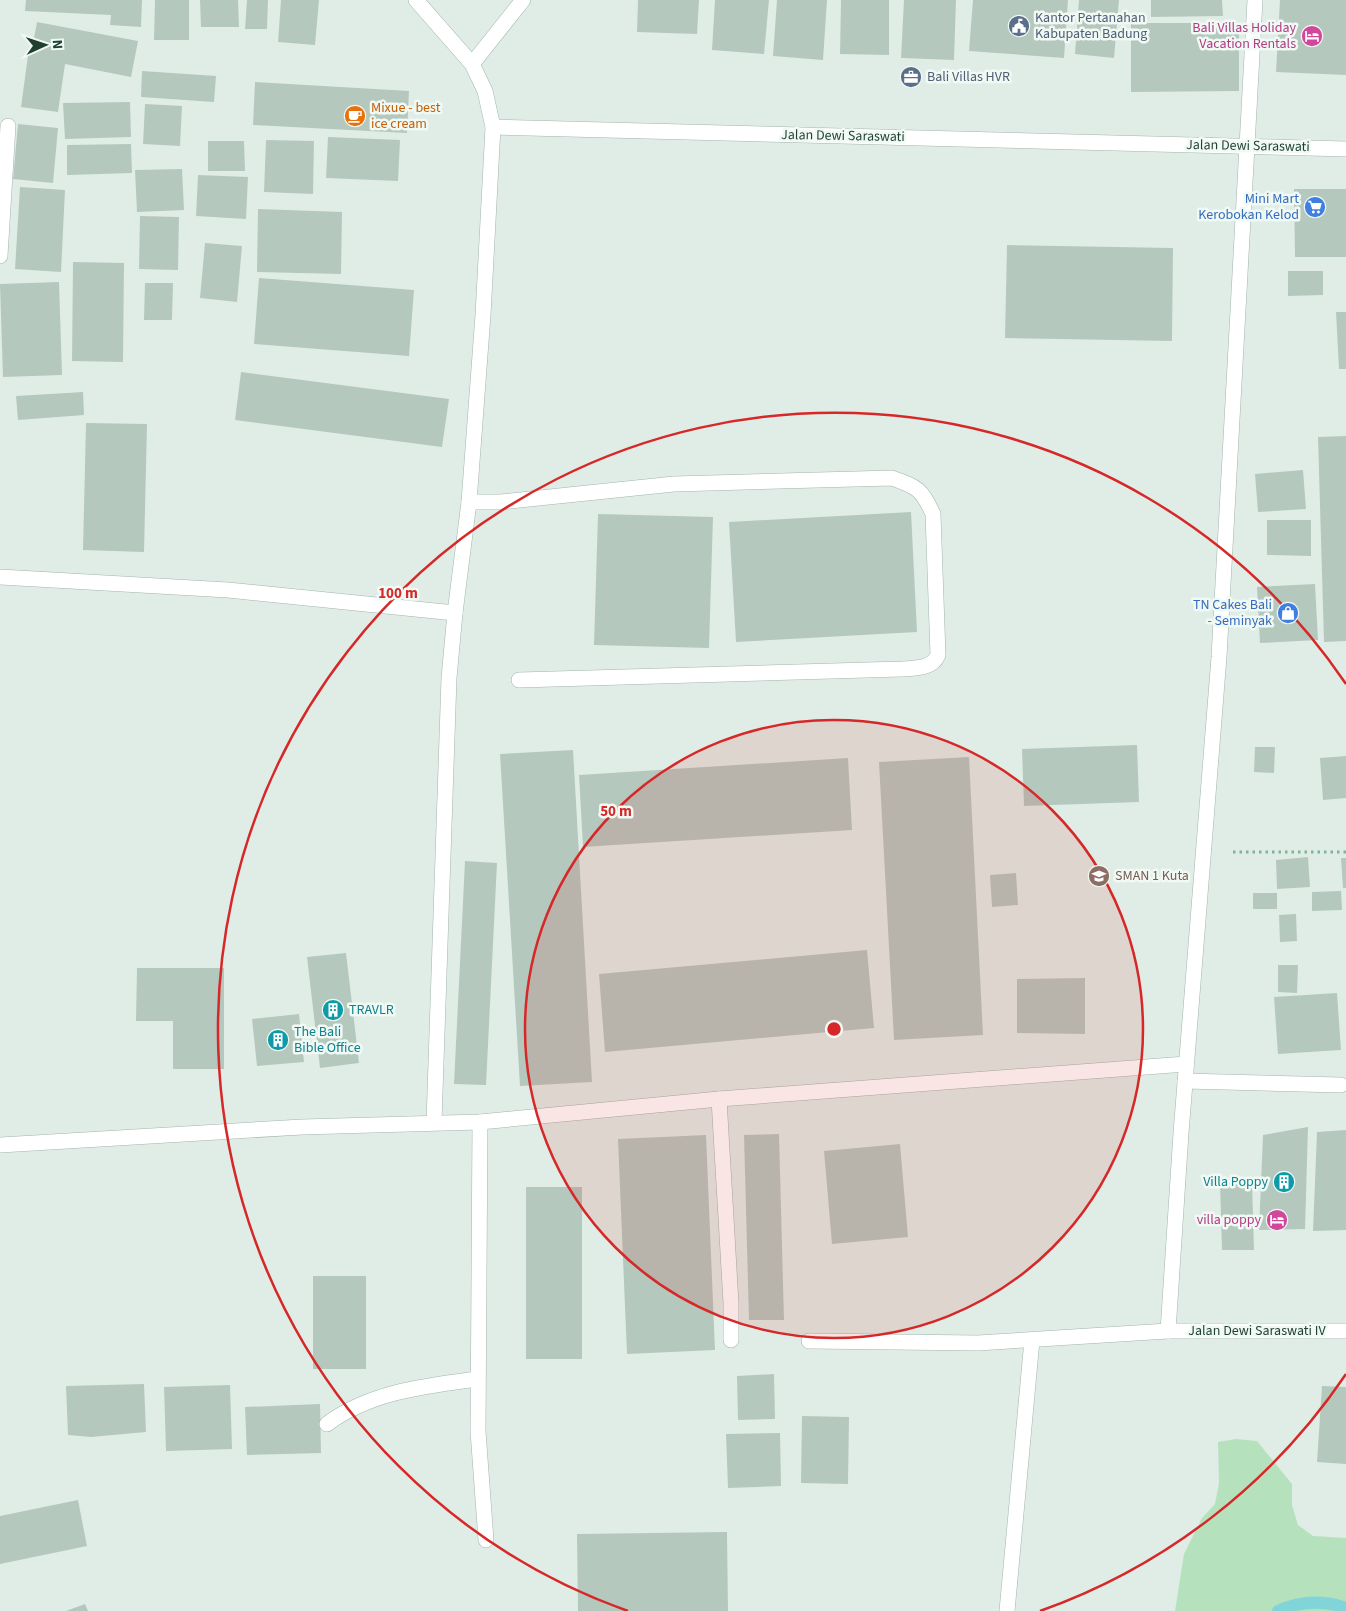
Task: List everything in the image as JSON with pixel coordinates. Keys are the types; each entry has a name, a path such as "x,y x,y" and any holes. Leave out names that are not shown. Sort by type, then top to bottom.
{"street":[{"path":"416,0 472,64 485,91 493,127 483,315 468,502 454,613 449,678 434,1122"},
{"path":"472,64 522,0"},
{"path":"1168,1331 1186,1064 1218,657 1255,0"},
{"path":"0,256 8,126"},
{"name":"Jalan Dewi Saraswati","path":"493,127 1346,149"},
{"path":"468,502 501,502 674,484 892,478 909,484 925,494 933,514 938,655 935,662 928,666 902,669 519,680"},
{"path":"0,577 228,590 454,613"},
{"path":"0,1146 185,1133 434,1122 480,1122 719,1099 1186,1064"},
{"path":"1185,1081 1341,1085"},
{"path":"719,1099 731,1302 731,1340"},
{"path":"480,1122 477,1379 479,1465 486,1540"},
{"name":"Jalan Dewi Saraswati IV","path":"809,1341 978,1343 1168,1331 1346,1330"},
{"path":"1007,1611 1032,1340"},
{"path":"328,1424 345,1411 393,1393 418,1387 477,1379"}],"path":[{"path":"1203,853 1346,852"}],"green space":[{"path":"1236,1439 1257,1441 1292,1484 1292,1505 1298,1525 1313,1536 1346,1538 1346,1611 1175,1611 1184,1554 1202,1518 1215,1504 1219,1483 1218,1442"}],"building":[{"path":"26,0 142,0 141,27 110,25 111,15 25,11"},
{"path":"155,0 189,0 189,40 154,40"},
{"path":"200,0 238,0 239,27 201,27"},
{"path":"247,0 268,0 267,29 245,29"},
{"path":"281,0 319,0 315,45 278,42"},
{"path":"638,0 699,0 697,34 637,32"},
{"path":"715,0 769,0 764,54 712,50"},
{"path":"777,0 827,0 823,60 773,56"},
{"path":"841,0 889,0 889,55 840,54"},
{"path":"904,0 956,0 954,60 901,58"},
{"name":"Kantor Pertanahan Kabupaten Badung","path":"973,0 1068,0 1064,58 969,51"},
{"path":"1079,0 1119,0 1114,58 1075,54"},
{"path":"1151,0 1222,0 1223,16 1151,17"},
{"name":"Bali Villas Holiday Vacation Rentals","path":"1280,0 1346,0 1346,75 1276,72"},
{"path":"37,22 138,41 131,77 65,64 58,112 21,107 29,48 32,49"},
{"path":"1131,23 1239,23 1239,91 1131,92"},
{"path":"142,71 216,76 214,102 141,97"},
{"path":"255,82 409,91 407,133 253,125"},
{"path":"130,102 131,137 65,139 63,103"},
{"path":"145,104 182,106 180,146 143,144"},
{"path":"18,124 58,128 53,183 13,179"},
{"path":"328,137 400,140 398,181 326,178"},
{"path":"266,140 314,141 313,194 264,192"},
{"path":"208,141 244,141 245,171 208,171"},
{"path":"131,144 132,173 67,175 67,145"},
{"path":"182,169 184,210 137,212 135,170"},
{"path":"198,175 248,177 246,219 196,216"},
{"path":"20,187 65,190 61,272 15,269"},
{"path":"1294,189 1346,189 1346,257 1295,257"},
{"path":"258,209 342,212 341,274 257,272"},
{"path":"140,216 179,217 178,270 139,269"},
{"path":"205,243 242,246 237,302 200,298"},
{"path":"1007,245 1173,248 1172,341 1005,338"},
{"path":"73,262 124,263 123,362 72,361"},
{"path":"1288,271 1323,271 1323,295 1288,296"},
{"path":"259,278 414,290 409,356 254,344"},
{"path":"59,282 62,375 3,377 0,284"},
{"path":"145,283 173,283 172,320 144,320"},
{"path":"1336,312 1346,312 1346,369 1339,369"},
{"path":"241,372 449,399 442,447 235,420"},
{"path":"83,392 84,415 18,420 16,396"},
{"path":"86,423 147,424 144,552 83,550"},
{"path":"1346,436 1346,641 1324,642 1318,437"},
{"path":"1303,470 1306,509 1258,512 1255,474"},
{"path":"911,512 917,632 736,642 729,522"},
{"path":"598,514 713,517 709,648 594,645"},
{"path":"1267,520 1311,520 1311,556 1267,555"},
{"name":"TN Cakes Bali - Seminyak","path":"1315,584 1318,640 1260,643 1257,587"},
{"path":"1137,745 1139,802 1024,806 1022,749"},
{"path":"1255,747 1275,747 1274,773 1254,772"},
{"path":"573,750 592,1082 520,1086 500,754"},
{"path":"1346,756 1346,798 1323,800 1320,758"},
{"path":"969,757 983,1035 894,1040 879,762"},
{"path":"848,758 852,830 583,847 579,775"},
{"path":"1308,857 1310,887 1277,889 1276,860"},
{"path":"1341,858 1346,858 1346,888 1343,888"},
{"path":"465,861 497,863 486,1085 454,1084"},
{"path":"1016,873 1018,905 992,907 990,875"},
{"path":"1341,891 1342,910 1312,911 1312,892"},
{"path":"1253,893 1277,893 1277,909 1253,909"},
{"path":"1296,914 1297,941 1280,942 1279,915"},
{"path":"867,950 874,1028 605,1052 599,974"},
{"name":"TRAVLR","path":"346,953 359,1063 320,1068 307,957"},
{"path":"1278,965 1298,965 1297,993 1278,992"},
{"path":"137,968 224,968 224,1069 173,1069 173,1021 136,1021"},
{"path":"1085,978 1085,1034 1017,1033 1017,979"},
{"path":"1337,993 1341,1050 1278,1054 1274,997"},
{"name":"The Bali Bible Office","path":"299,1014 304,1062 257,1066 252,1019"},
{"name":"Villa Poppy","path":"1308,1127 1305,1229 1259,1230 1263,1135"},
{"path":"1346,1130 1346,1230 1313,1231 1317,1132"},
{"path":"779,1134 784,1320 749,1320 744,1135"},
{"path":"706,1135 715,1350 627,1354 618,1139"},
{"path":"900,1144 908,1237 832,1244 824,1151"},
{"path":"1252,1182 1254,1250 1222,1250 1220,1183"},
{"path":"526,1187 582,1187 582,1359 526,1359"},
{"path":"313,1276 366,1276 366,1369 313,1369"},
{"path":"774,1374 775,1419 738,1420 737,1376"},
{"path":"144,1384 146,1432 91,1437 68,1435 66,1386"},
{"path":"230,1385 232,1449 166,1451 164,1387"},
{"path":"1322,1386 1346,1387 1346,1464 1317,1462"},
{"path":"320,1404 321,1453 247,1455 245,1407"},
{"path":"802,1416 849,1417 848,1484 801,1483"},
{"path":"780,1433 781,1486 728,1488 726,1434"},
{"path":"78,1500 87,1546 0,1564 0,1516"},
{"path":"727,1532 728,1611 578,1611 577,1534"},
{"path":"85,1604 88,1611 66,1611"}],"waterway":[{"path":"1278,1611 1295,1605 1312,1603 1337,1605 1346,1608"}],"place":[{"name":"Kantor Pertanahan Kabupaten Badung","path":"1019,26"},
{"name":"Bali Villas Holiday Vacation Rentals","path":"1312,36"},
{"name":"Bali Villas HVR","path":"911,77"},
{"name":"Mixue - best ice cream","path":"355,116"},
{"name":"Mini Mart Kerobokan Kelod","path":"1315,207"},
{"name":"TN Cakes Bali - Seminyak","path":"1288,613"},
{"name":"SMAN 1 Kuta","path":"1099,876"},
{"name":"TRAVLR","path":"333,1010"},
{"name":"The Bali Bible Office","path":"278,1040"},
{"name":"Villa Poppy","path":"1284,1182"},
{"name":"villa poppy","path":"1277,1220"}]}
